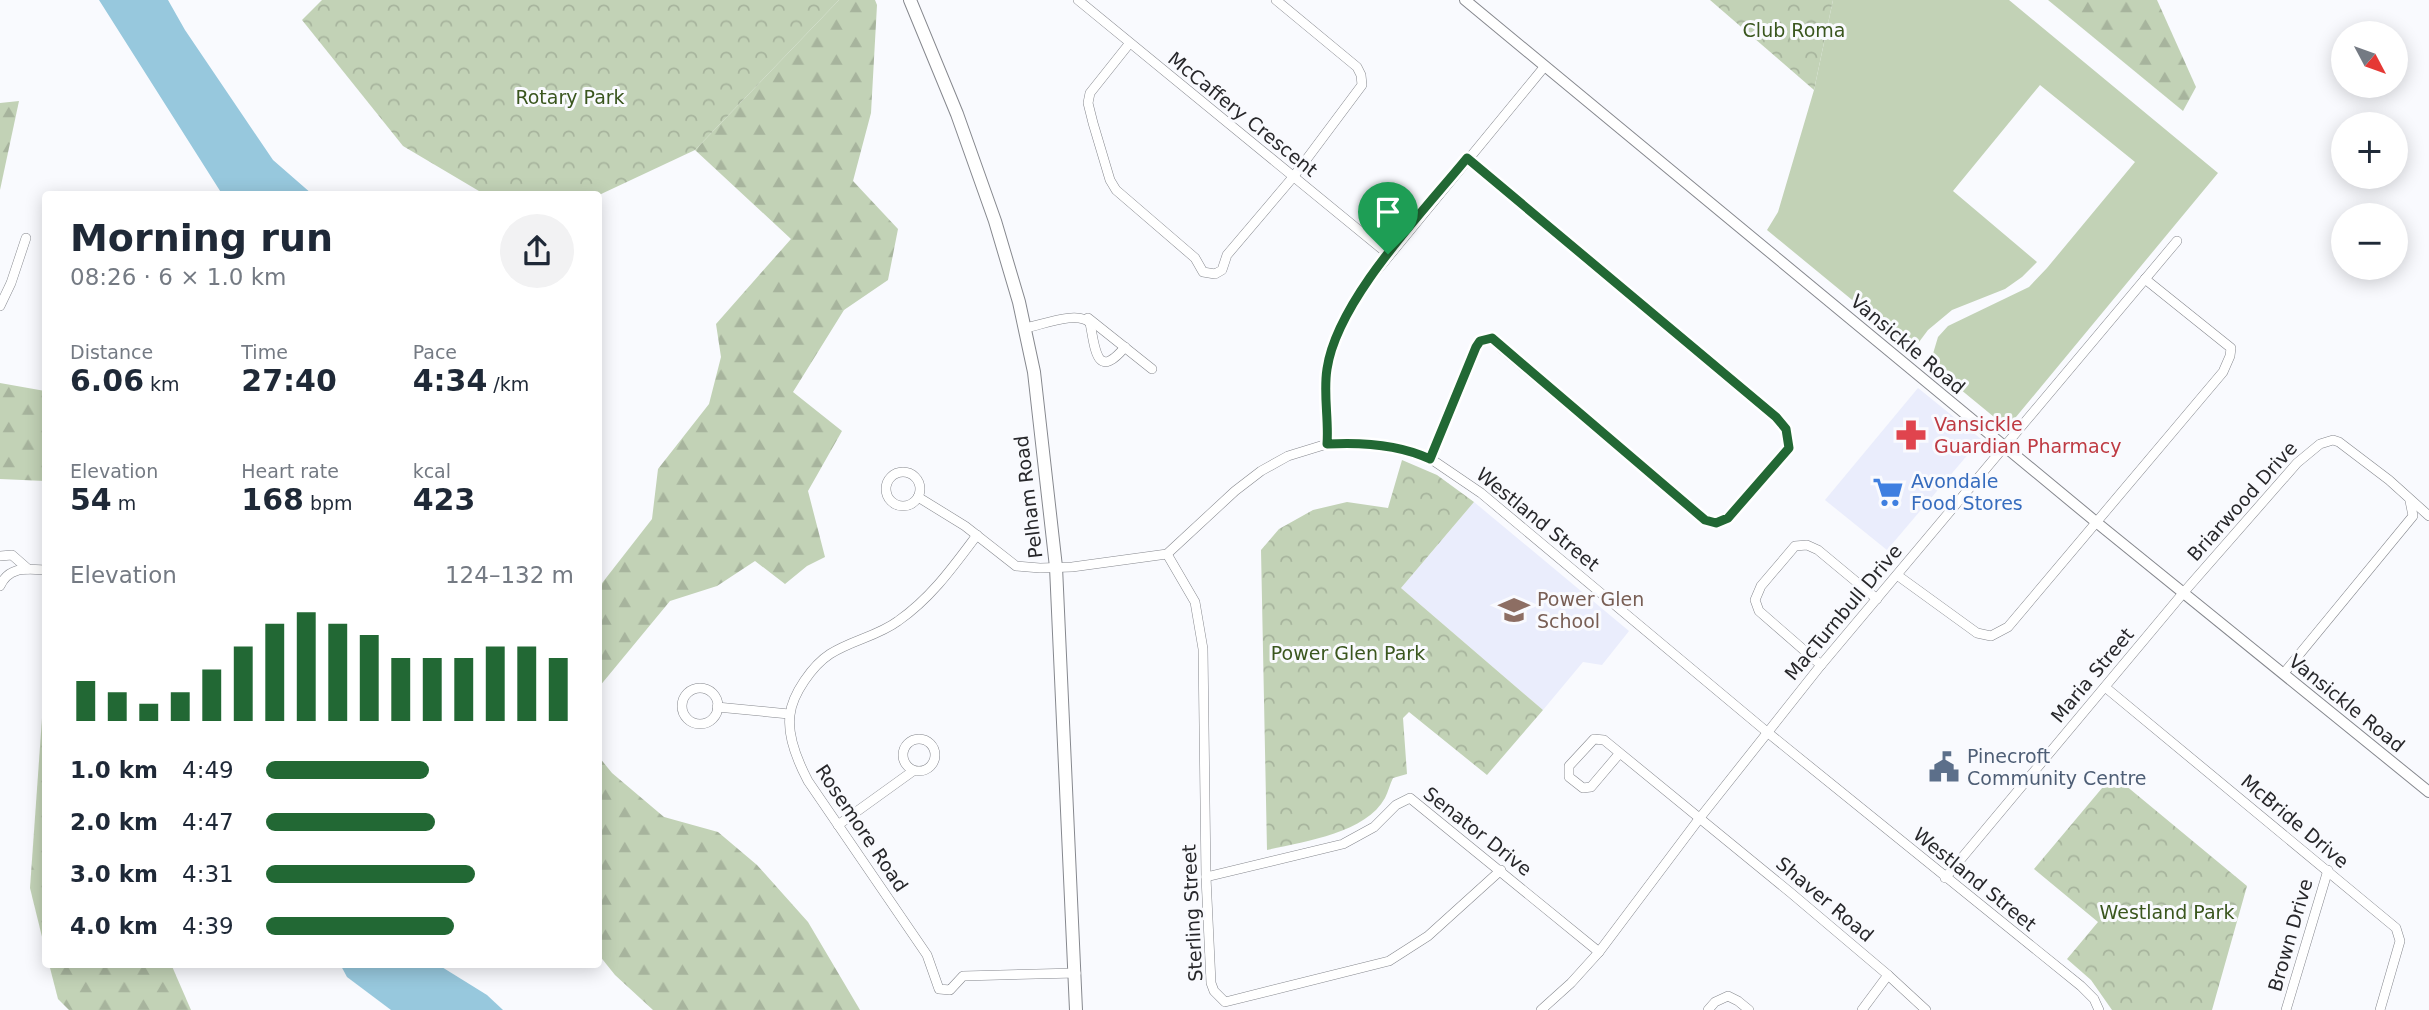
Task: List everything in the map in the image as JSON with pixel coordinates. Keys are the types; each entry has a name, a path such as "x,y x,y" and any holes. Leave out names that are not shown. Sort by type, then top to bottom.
{"main road":[{"name":"Pelham Road","path":"910,0 957,114 995,221 1025,328 1034,372 1056,567 1076,1010"}],"street":[{"name":"McCaffery Crescent","path":"1077,0 1388,254"},
{"path":"1129,44 1092,89 1088,100 1089,112 1109,176 1121,196 1195,258 1205,273 1215,274 1222,270 1227,256 1294,176 1362,85 1357,67 1276,0"},
{"name":"Vansickle Road","path":"1465,0 2096,522 2429,792"},
{"path":"1327,444 1327,369 1337,337 1361,290 1545,66"},
{"path":"1430,459 1476,347 1480,341 1488,338 1499,343 1501,348 1705,520 1716,523 1728,518 1789,448 1786,429 1776,417 1467,158"},
{"path":"0,306 26,238"},
{"name":"MacTurnbull Drive","path":"1541,1010 1571,983 1599,951 1821,665 2177,241"},
{"path":"1897,575 1977,633 1991,636 2008,627 2222,372 2231,348 2145,279"},
{"path":"1025,328 1077,317 1087,319 1090,323 1096,355 1102,361 1112,360 1125,347"},
{"path":"1077,317 1092,320 1152,369"},
{"name":"Briarwood Drive","path":"2184,592 2297,463 2320,444 2333,440 2339,442 2389,480 2429,516"},
{"name":"Westland Street","path":"1167,554 1235,491 1261,471 1288,456 1327,444 1384,445 1430,459 1481,493 1767,732 2081,986 2094,999 2099,1010"},
{"path":"898,472 909,473 920,485 918,497 915,502 905,507 893,504 886,495 886,484 892,475 898,472"},
{"path":"918,497 977,535 1016,566 1056,567 1167,554"},
{"path":"2284,673 2413,516 2410,501"},
{"path":"717,707 789,714 802,685 819,663 842,647 888,627 918,607 934,591 977,535"},
{"path":"1821,665 1759,611 1755,600 1760,586 1795,546 1807,545 1818,550 1877,599"},
{"name":"Sterling Street","path":"1167,554 1195,602 1203,649 1206,877 1211,982 1214,991 1226,1002 1389,961 1428,936 1501,870"},
{"path":"0,555 12,555 28,569"},
{"path":"0,586 11,572 17,569 42,570"},
{"name":"Maria Street","path":"1945,878 2184,592"},
{"name":"McBride Drive","path":"2105,687 2396,928 2400,941 2380,1010"},
{"path":"701,688 715,696 717,707 709,721 698,723 688,719 682,710 682,704 690,691 701,688"},
{"name":"Rosemore Road","path":"789,714 792,740 800,764 838,825 927,955 939,989 950,990 963,976 1076,973"},
{"name":"Shaver Road","path":"1619,754 1591,787 1583,788 1569,777 1569,766 1594,739 1604,740 1888,975 1926,1010"},
{"path":"838,825 913,771"},
{"name":"Senator Drive","path":"1206,877 1343,844 1374,827 1396,805 1410,799 1599,951"},
{"name":"Brown Drive","path":"2286,1010 2328,870"},
{"path":"1862,1010 1888,975"},
{"path":"1708,1010 1715,1002 1728,996 1749,1010"}],"shaded area":[{"path":"1918,388 1981,439 1887,550 1825,500"},
{"name":"Power Glen School","path":"1474,502 1629,631 1602,665 1583,662 1543,710 1401,588"}],"green space":[{"name":"Rotary Park","path":"322,0 839,0 695,150 602,194 602,191 479,191 403,146 302,20"},
{"path":"839,0 875,0 877,5 871,113 853,181 898,229 888,280 844,310 793,392 842,431 808,491 825,557 807,566 785,584 755,561 717,586 670,601 602,683 602,583 652,519 658,469 709,404 721,357 716,324 791,239 695,150"},
{"name":"Club Roma","path":"1710,0 1833,0 1814,90"},
{"path":"1833,0 2009,0 2218,173 2011,423 2005,426 1932,366 1938,337 1948,326 2029,287 2135,162 2040,85 1953,191 2037,262 2005,289 1952,310 1928,330 1913,350 1767,230 1778,212 1814,90"},
{"path":"2048,0 2157,0 2196,87 2183,111"},
{"path":"19,101 0,190 0,103"},
{"path":"0,383 42,390 42,481 0,479"},
{"name":"Power Glen Park","path":"1402,460 1437,475 1474,502 1401,588 1543,710 1487,775 1409,712 1403,718 1407,774 1393,778 1385,798 1376,810 1349,828 1267,850 1261,550 1279,529 1313,510 1347,502 1388,508"},
{"path":"42,718 42,937 30,888"},
{"path":"602,761 612,773 664,817 718,832 757,865 808,922 860,1010 653,1010 615,975 602,959"},
{"name":"Westland Park","path":"2113,775 2247,886 2212,1010 2112,1010 2091,980 2067,959 2098,922 2034,869"},
{"path":"50,968 173,968 191,1010 69,1010 58,999"}],"water":[{"path":"99,0 168,0 185,30 273,160 309,191 220,191"},
{"path":"342,968 443,968 487,995 503,1010 391,1010 347,977"}],"place":[{"name":"Vansickle Guardian Pharmacy","path":"1911,435"},
{"name":"Avondale Food Stores","path":"1888,492"},
{"name":"Power Glen School","path":"1514,610"},
{"name":"Pinecroft Community Centre","path":"1944,767"}],"route":[{"path":"1467,158 1776,417 1786,429 1789,448 1728,518 1716,523 1705,520 1501,348 1499,343 1488,338 1480,341 1476,347 1430,459 1384,445 1327,444 1327,369 1337,337 1361,290 1388,254 1467,158"}]}
